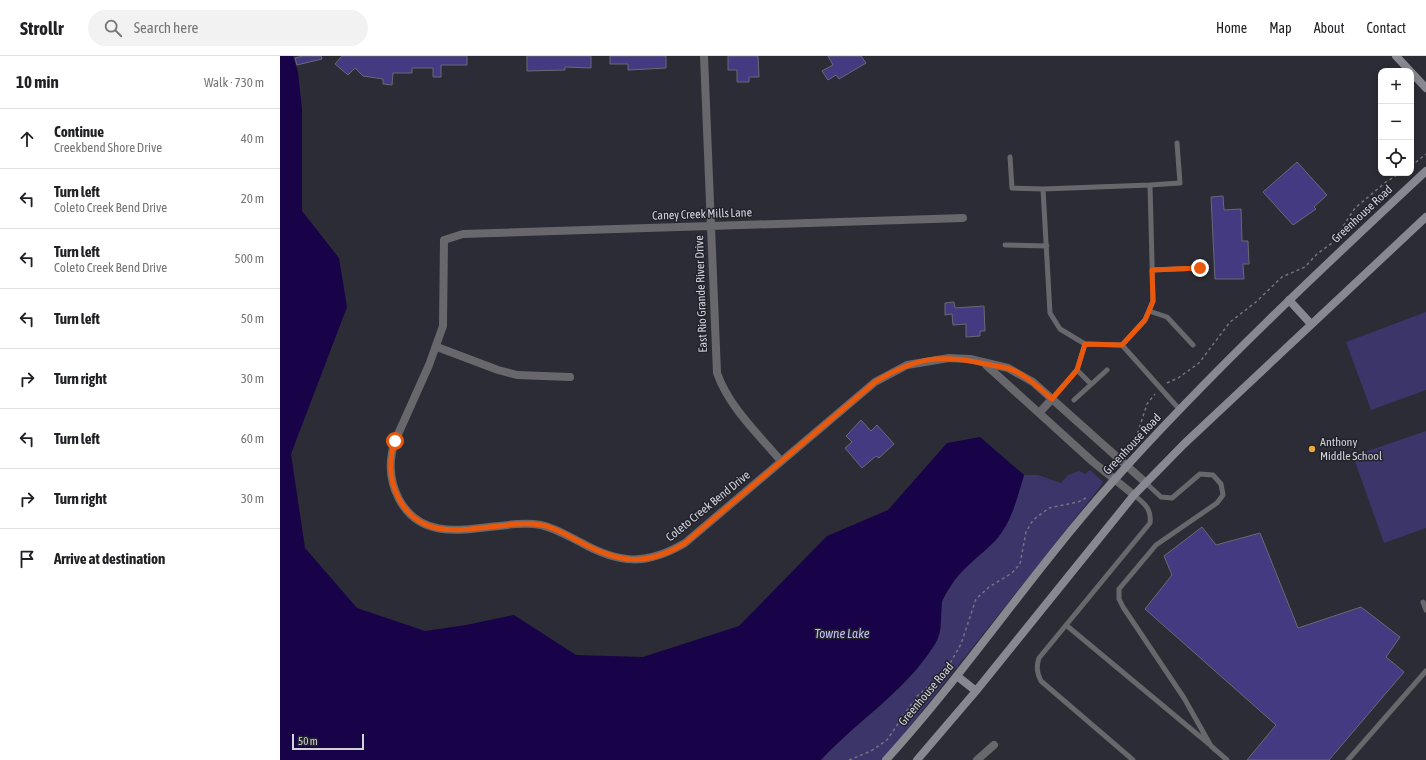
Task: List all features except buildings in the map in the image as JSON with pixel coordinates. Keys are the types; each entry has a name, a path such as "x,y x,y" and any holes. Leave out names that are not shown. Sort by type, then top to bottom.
{"main road":[{"path":"1396,56 1408,68"},
{"path":"1414,74 1426,88"},
{"name":"Greenhouse Road","path":"886,760 957,676 1071,531 1115,479 1180,410 1289,300 1426,171"},
{"path":"917,760 976,691 1134,495 1311,324 1426,217"},
{"path":"1289,300 1311,324"},
{"path":"957,676 976,691"}],"street":[{"name":"East Rio Grande River Drive","path":"704,56 717,373 722,388 732,404 782,461"},
{"name":"Caney Creek Mills Lane","path":"437,346 443,326 445,304 442,256 444,240 464,234 963,218"},
{"name":"Coleto Creek Bend Drive","path":"437,346 395,441 391,453 391,477 400,502 412,515 425,524 439,530 456,532 520,523 543,525 561,532 610,557 631,560 651,559 669,553 685,543 875,382 907,365 949,358 970,360 1008,368 1033,382 1146,483"},
{"path":"437,346 498,370 517,375 570,377"},
{"name":"Coleto Creek Bend Drive","path":"986,364 1134,495"},
{"path":"1040,412 1052,399"},
{"path":"977,760 994,745"}],"lane":[{"path":"1010,158 1012,188 1043,189 1180,183 1177,143"},
{"path":"1122,345 1145,320 1153,301 1150,185"},
{"path":"1043,189 1050,313 1060,329 1085,344 1122,345 1180,410"},
{"path":"1005,245 1047,246"},
{"path":"1152,270 1200,268"},
{"path":"1149,311 1167,317 1193,345"},
{"path":"1052,399 1077,370 1085,344"},
{"path":"1077,370 1091,384"},
{"path":"1074,400 1107,370"},
{"path":"1146,483 1161,497 1172,498 1200,474 1213,475 1221,484 1223,495 1217,504 1156,545 1119,589 1119,599 1123,607 1184,698 1211,746"},
{"path":"1133,760 1042,681 1037,674 1036,666 1039,658 1150,523 1151,516 1149,508 1134,495"},
{"path":"1423,602 1426,610"},
{"path":"1066,625 1227,760"},
{"path":"1348,760 1426,671"}],"path":[{"path":"1414,164 1426,154"}],"shaded area":[{"path":"1426,312 1426,390 1371,410 1346,342"},
{"path":"1426,431 1426,528 1384,543 1353,456"},
{"path":"1090,470 1103,482 1100,487 883,760 821,760 835,745 896,691 923,661 938,639 941,624 942,602 946,594 954,581 968,565 1001,534 1010,518 1024,475 1038,475 1061,483 1068,475 1079,471 1085,474"}],"water":[{"name":"Towne Lake","path":"280,56 293,56 298,72 302,109 302,211 339,258 347,307 291,454 305,548 357,608 425,631 466,625 514,615 576,655 643,657 739,626 827,536 888,510 947,443 980,437 1024,475 1010,518 1001,534 968,565 954,581 946,594 942,602 941,624 938,639 923,661 896,691 835,745 821,760 280,760"}],"place":[{"name":"Anthony Middle School","path":"1312,449"}],"route":[{"path":"395,441 391,453 390,466 395,491 400,502 412,515 425,524 439,530 456,532 520,523 543,525 561,532 610,557 631,560 651,559 669,553 685,543 875,382 892,372 907,365 926,360 949,358 970,360 1008,368 1033,382 1052,399 1077,370 1085,344 1122,345 1145,320 1153,301 1152,270 1200,268"}]}
